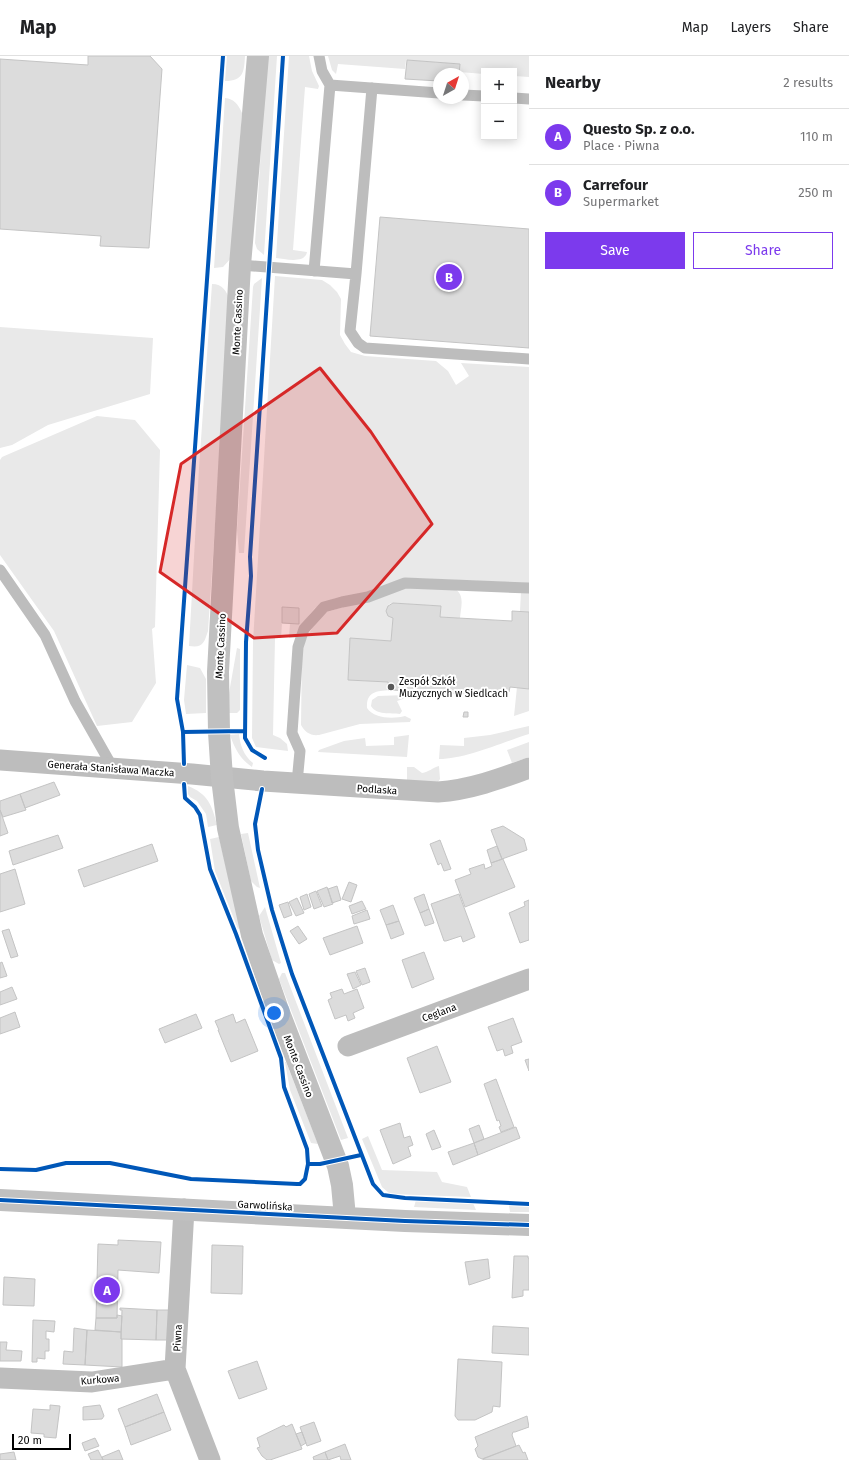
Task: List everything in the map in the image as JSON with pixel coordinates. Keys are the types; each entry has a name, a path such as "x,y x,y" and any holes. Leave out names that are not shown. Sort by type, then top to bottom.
{"main road":[{"name":"Monte Cassino","path":"258,56 240,265 218,672 218,723 222,778 228,828 252,935 278,1010 338,1166 342,1185 345,1217"},
{"name":"Garwolińska","path":"0,1200 90,1203 184,1209 529,1225"}],"street":[{"name":"Generała Stanisława Maczka","path":"0,760 192,774 222,778"},
{"name":"Podlaska","path":"222,778 438,792 461,790 495,780 527,775"},
{"name":"Ceglana","path":"348,1046 529,979"},
{"name":"Piwna","path":"184,1209 175,1369 210,1460"},
{"name":"Kurkowa","path":"0,1378 92,1382 175,1369"}],"lane":[{"path":"314,271 330,85 322,71 319,56"},
{"path":"330,85 433,93"},
{"path":"372,88 350,332 358,343 365,348 529,359"},
{"path":"469,95 481,96"},
{"path":"517,98 529,99"},
{"path":"240,265 356,274"},
{"path":"0,570 45,635 75,701 113,768"},
{"path":"296,783 300,751 292,733 298,647 304,629 324,607 368,597 405,583 529,588"}],"highlighted area":[{"path":"320,368 371,432 432,524 337,633 254,638 160,572 181,464"}],"shaded area":[{"path":"227,56 245,56 242,74 231,81 225,81"},
{"path":"267,56 277,56 264,255 257,249 255,243"},
{"path":"289,56 309,56 312,71 319,86 318,89 305,87 293,250 307,252 303,258 294,260 276,258"},
{"path":"328,56 529,56 529,77 517,76 517,68 481,68 481,74 469,73 469,68 459,68 459,64 406,60 405,69 338,64 336,74 332,70"},
{"path":"225,98 235,102 242,113 232,257 223,267 214,268"},
{"path":"275,276 322,280 337,292 341,299 340,335 351,352 365,356 436,361 448,371 456,385 469,376 461,363 529,367 529,583 409,578 365,593 333,599 324,603 315,608 306,619 296,638 289,638 290,623 299,624 299,608 283,607 281,638 275,638 273,735 280,738 287,744 288,751 256,747 252,738 253,642"},
{"path":"262,278 244,553 239,553 237,530 253,287 254,284"},
{"path":"212,284 219,285 225,291 230,300 208,631 202,644 197,646 189,646 199,468"},
{"path":"0,327 153,338 150,394 48,425 12,445 0,448"},
{"path":"97,416 135,420 160,450 155,627 152,629 156,683 132,722 97,726 54,631 0,555 0,460 2,457"},
{"path":"407,587 455,589 461,598 460,618 440,617 441,606 389,604 386,611 388,616 393,618 391,641 350,639 348,680 388,682 389,688 392,690 378,691 371,695 367,702 367,708 370,712 379,716 395,718 405,716 411,719 410,722 360,724 319,735 308,733 301,725 302,649 314,625 324,613"},
{"path":"521,591 529,592 529,612 520,611"},
{"path":"237,648 240,649 240,710 237,713 229,713 229,693"},
{"path":"187,665 200,668 206,679 206,713 186,714 184,700"},
{"path":"517,687 529,689 529,711 514,716"},
{"path":"407,695 406,698 397,701 402,711 400,714 376,711 371,706 372,700 378,696"},
{"path":"529,726 529,734 484,750 439,759 440,745 464,746 464,738 490,735"},
{"path":"239,734 243,750 253,763 252,767 244,761 238,753 230,735"},
{"path":"409,735 407,757 318,752 319,750 344,741 365,738 366,746 394,745 394,737"},
{"path":"529,742 529,757 512,763 507,750"},
{"path":"439,766 440,779 438,782 407,781 407,767 414,767 422,773"},
{"path":"188,786 195,789 208,801 217,825 208,827 206,814 197,801 188,794"},
{"path":"248,833 260,888 251,881 241,834"},
{"path":"219,837 240,928 238,929 215,871 210,839"},
{"path":"265,907 281,963 279,964 272,960 259,916"},
{"path":"282,973 285,973 348,1138 341,1140 279,979"},
{"path":"285,1062 318,1144 311,1143 290,1090"},
{"path":"368,1136 382,1170 437,1172 442,1182 467,1187 471,1197 390,1194 382,1187 362,1139"},
{"path":"416,1200 473,1203 476,1210 414,1207"},
{"path":"509,1206 529,1206 529,1212 510,1212"}],"building":[{"path":"88,56 150,56 162,69 149,248 100,246 101,236 0,229 0,59 88,65"},
{"path":"407,60 460,64 460,68 433,68 433,81 405,79"},
{"path":"380,217 529,229 529,348 370,336"},
{"path":"393,603 441,606 440,617 512,621 512,611 529,612 529,689 510,687 509,692 505,696 392,690 389,688 388,682 348,680 350,638 391,641 393,618 388,616 386,611 388,606"},
{"path":"282,607 299,608 299,624 282,623"},
{"path":"464,712 468,712 468,717 463,717"},
{"path":"54,782 60,795 25,808 20,794"},
{"path":"20,794 26,810 3,817 0,810 0,801"},
{"path":"0,810 8,833 0,836"},
{"path":"503,826 524,839 527,850 502,859 491,830"},
{"path":"58,835 63,848 13,865 9,851"},
{"path":"440,840 451,869 444,871 441,863 438,865 430,844"},
{"path":"152,844 158,861 84,887 78,870"},
{"path":"497,846 502,859 491,863 487,850"},
{"path":"503,859 515,887 465,907 455,880 471,874 469,869 484,864 485,869 492,866 491,863"},
{"path":"15,869 25,904 0,912 0,874"},
{"path":"349,882 357,885 351,902 342,899"},
{"path":"337,886 341,900 332,903 328,889"},
{"path":"327,887 333,904 324,907 317,891"},
{"path":"316,891 322,906 314,909 309,894"},
{"path":"307,894 311,907 304,910 300,897"},
{"path":"424,894 429,909 420,913 414,898"},
{"path":"459,894 475,937 463,942 461,936 444,941 431,904"},
{"path":"297,898 304,913 296,916 289,902"},
{"path":"529,900 529,940 520,943 509,913 525,906 524,902"},
{"path":"362,901 366,909 352,914 349,906"},
{"path":"288,902 292,915 284,918 279,905"},
{"path":"393,905 399,921 386,925 380,910"},
{"path":"429,909 434,923 425,926 420,913"},
{"path":"367,910 370,919 354,924 352,916"},
{"path":"399,921 404,934 391,939 386,925"},
{"path":"298,926 307,939 299,944 290,931"},
{"path":"357,926 363,943 330,955 323,938"},
{"path":"9,929 18,956 11,958 2,931"},
{"path":"424,952 434,979 412,988 402,960"},
{"path":"2,962 7,976 0,978 0,963"},
{"path":"365,968 370,982 362,985 356,971"},
{"path":"355,972 361,985 353,989 347,974"},
{"path":"12,987 17,999 0,1005 0,992"},
{"path":"342,989 344,994 357,989 364,1008 353,1013 355,1018 348,1021 346,1015 335,1019 328,1000 332,998 330,993"},
{"path":"15,1012 20,1027 0,1034 0,1018"},
{"path":"196,1014 202,1028 165,1043 159,1029"},
{"path":"233,1014 236,1023 245,1019 258,1051 231,1062 215,1021"},
{"path":"513,1018 522,1042 511,1046 513,1053 505,1056 503,1049 497,1051 488,1027"},
{"path":"437,1046 451,1082 420,1093 407,1058"},
{"path":"529,1059 529,1071 525,1060"},
{"path":"496,1079 514,1127 501,1132 499,1120 497,1121 484,1084"},
{"path":"400,1123 404,1138 410,1136 413,1145 408,1147 411,1156 393,1164 380,1130"},
{"path":"479,1125 484,1139 474,1143 469,1129"},
{"path":"516,1127 520,1138 478,1155 474,1143"},
{"path":"434,1130 441,1147 432,1150 426,1134"},
{"path":"474,1143 478,1155 453,1165 448,1152"},
{"path":"118,1240 161,1242 159,1273 118,1270 117,1318 96,1318 98,1244 118,1245"},
{"path":"212,1245 243,1246 242,1294 211,1293"},
{"path":"514,1256 528,1256 529,1258 529,1290 523,1290 523,1296 512,1298"},
{"path":"488,1259 490,1278 469,1285 465,1262"},
{"path":"4,1277 35,1279 34,1306 3,1305"},
{"path":"120,1308 157,1310 156,1340 121,1339 122,1310 120,1310"},
{"path":"157,1310 173,1310 172,1340 156,1340"},
{"path":"117,1315 122,1316 121,1332 95,1330 96,1318 117,1318"},
{"path":"33,1320 55,1321 54,1332 46,1331 46,1339 49,1339 49,1351 45,1351 45,1359 37,1358 37,1362 32,1362"},
{"path":"493,1326 529,1328 529,1355 492,1353"},
{"path":"74,1328 87,1330 85,1365 63,1364 64,1351 73,1352"},
{"path":"87,1330 121,1332 122,1367 85,1365"},
{"path":"0,1342 7,1342 6,1350 22,1351 21,1361 0,1361"},
{"path":"458,1359 502,1362 500,1407 493,1406 492,1412 475,1420 458,1420 455,1416"},
{"path":"257,1361 267,1389 239,1399 228,1371"},
{"path":"157,1394 164,1412 125,1427 118,1409"},
{"path":"50,1405 60,1406 56,1438 44,1437 44,1434 31,1433 33,1409 50,1410"},
{"path":"100,1405 104,1416 102,1419 83,1420 83,1407"},
{"path":"164,1412 171,1430 131,1445 125,1427"},
{"path":"527,1416 529,1427 513,1432 512,1435 516,1446 482,1459 478,1457 475,1449 478,1446 475,1437"},
{"path":"314,1422 321,1441 307,1446 300,1427"},
{"path":"292,1424 302,1449 270,1460 267,1460 262,1456 257,1448 260,1447 257,1438 284,1425 286,1427"},
{"path":"302,1432 306,1443 301,1446 296,1434"},
{"path":"95,1438 99,1446 85,1451 82,1443"},
{"path":"345,1444 351,1460 341,1460 340,1456 328,1460 325,1452"},
{"path":"519,1445 523,1453 525,1452 528,1460 483,1460 483,1459"},
{"path":"98,1450 103,1460 91,1460 88,1454"},
{"path":"119,1450 123,1460 103,1460 102,1457"},
{"path":"14,1452 16,1460 0,1460 0,1454"},
{"path":"325,1452 328,1460 314,1460 313,1457"}],"cycle path":[{"path":"184,764 183,732 177,699 223,56"},
{"path":"265,758 252,750 245,738 246,642 251,576 250,557 283,56"},
{"path":"183,732 244,731"},
{"path":"0,1169 36,1170 66,1163 110,1163 191,1179 297,1184 300,1184 305,1179 308,1164 307,1149 284,1087 281,1058 236,934 210,869 200,815 195,807 185,798 184,784"},
{"path":"262,789 255,824 258,850 272,910 292,974 373,1184 383,1195 405,1198 529,1204"},
{"path":"308,1164 320,1164 361,1155"},
{"path":"0,1200 405,1221 529,1225"}],"place":[{"name":"Carrefour","path":"449,277"},
{"name":"Zespół Szkół Muzycznych w Siedlcach","path":"391,687"},
{"name":"Questo Sp. z o.o.","path":"107,1290"}]}
